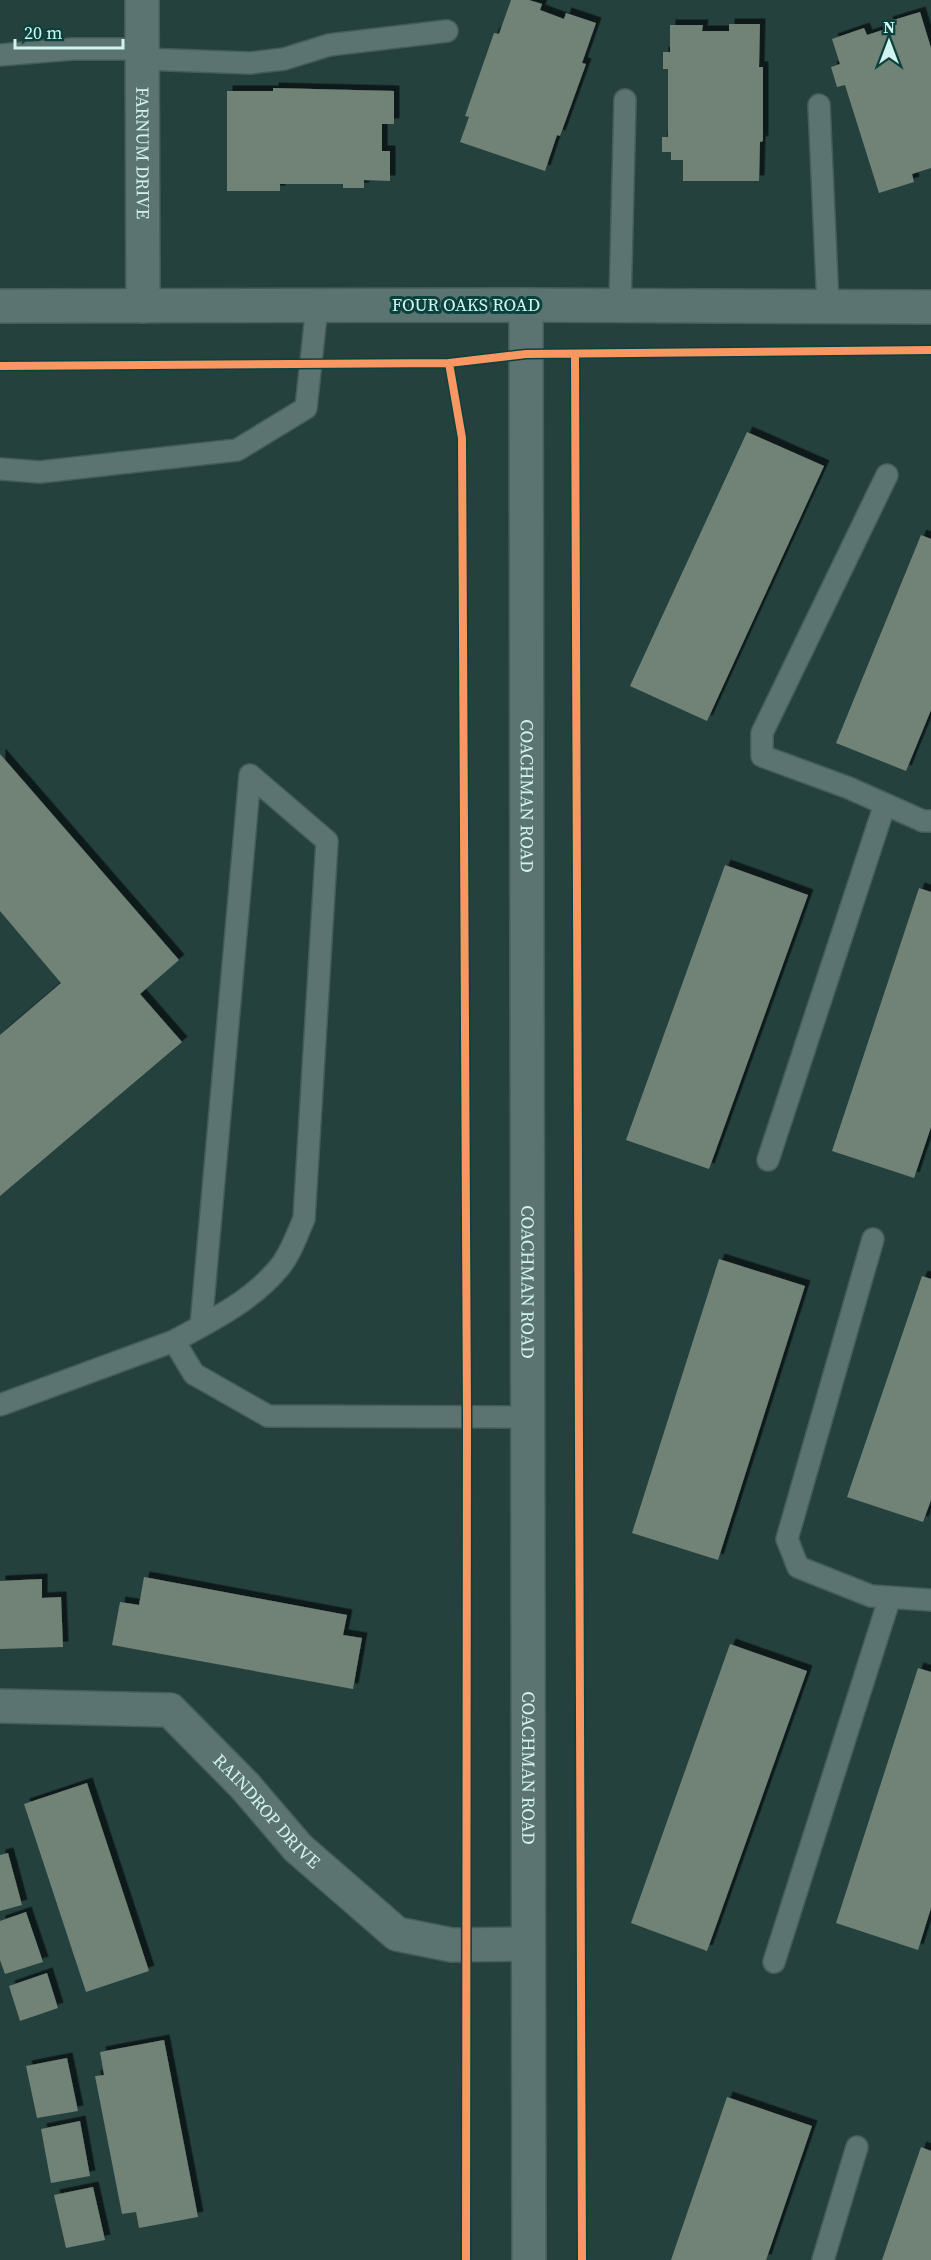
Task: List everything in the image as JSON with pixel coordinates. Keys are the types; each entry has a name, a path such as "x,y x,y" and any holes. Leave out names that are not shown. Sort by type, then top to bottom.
{"street":[{"name":"FARNUM DRIVE","path":"142,0 143,306"},
{"name":"COACHMAN ROAD","path":"526,305 529,2260"},
{"name":"FOUR OAKS ROAD","path":"0,306 931,307"},
{"name":"RAINDROP DRIVE","path":"0,1706 170,1710 245,1786 297,1848 397,1934 453,1945 528,1944"}],"lane":[{"path":"0,55 72,49 250,63 284,59 329,45 447,31"},
{"path":"620,306 625,100"},
{"path":"819,105 828,306"},
{"path":"0,469 40,472 237,450 306,408 317,306"},
{"path":"887,476 762,734 762,756 849,788 923,821 931,821"},
{"path":"0,1405 174,1341 239,1305 280,1268 304,1219 327,842 250,775 201,1326"},
{"path":"768,1160 885,804"},
{"path":"873,1239 787,1539 798,1568 871,1596 931,1600"},
{"path":"174,1341 194,1374 268,1416 527,1417"},
{"path":"774,1962 890,1597"},
{"path":"823,2260 857,2146"}],"building":[{"path":"511,0 529,0 542,4 540,10 564,19 566,13 596,23 582,63 586,64 545,171 460,142 469,117 465,116 494,33 499,34"},
{"path":"920,12 931,48 931,168 912,174 914,182 879,193 845,85 837,87 831,67 840,64 832,39 864,28 867,35 889,28 887,22"},
{"path":"729,24 760,24 759,67 763,67 763,141 760,142 759,181 683,181 683,160 671,160 671,152 662,152 662,137 668,137 668,69 663,69 663,52 670,52 670,25 703,25 702,31 729,31"},
{"path":"273,88 394,91 394,124 382,124 382,151 390,151 390,181 364,180 364,188 343,188 343,184 280,184 280,191 227,191 227,91 273,91"},
{"path":"747,432 824,466 707,721 630,686"},
{"path":"921,535 931,539 931,710 906,771 836,743"},
{"path":"0,754 179,960 140,994 182,1042 0,1196 0,1035 61,983 0,911"},
{"path":"725,865 808,895 709,1169 626,1140"},
{"path":"919,888 931,892 931,1127 914,1178 832,1151"},
{"path":"719,1259 805,1286 718,1560 632,1533"},
{"path":"922,1276 931,1279 931,1500 923,1522 847,1497"},
{"path":"144,1577 347,1615 343,1635 362,1638 353,1689 112,1645 120,1602 139,1605"},
{"path":"42,1579 42,1598 61,1597 63,1647 0,1649 0,1581"},
{"path":"730,1644 807,1671 707,1951 631,1923"},
{"path":"918,1668 931,1672 931,1908 918,1950 836,1923"},
{"path":"87,1783 149,1971 86,1992 24,1804"},
{"path":"8,1853 22,1905 0,1911 0,1855"},
{"path":"26,1912 43,1962 5,1974 0,1960 0,1921"},
{"path":"47,1973 58,2008 20,2021 9,1986"},
{"path":"164,2040 198,2217 139,2228 136,2212 122,2214 95,2076 104,2075 100,2052"},
{"path":"67,2058 78,2111 37,2118 26,2066"},
{"path":"727,2097 812,2126 766,2260 671,2260"},
{"path":"80,2121 90,2176 51,2183 41,2129"},
{"path":"921,2147 931,2151 931,2260 882,2260"},
{"path":"93,2187 105,2240 66,2248 54,2195"}],"cycle path":[{"path":"0,366 449,363 526,354 931,350"},
{"path":"575,354 582,2260"},
{"path":"449,363 462,438 467,1417 466,2260"}]}
